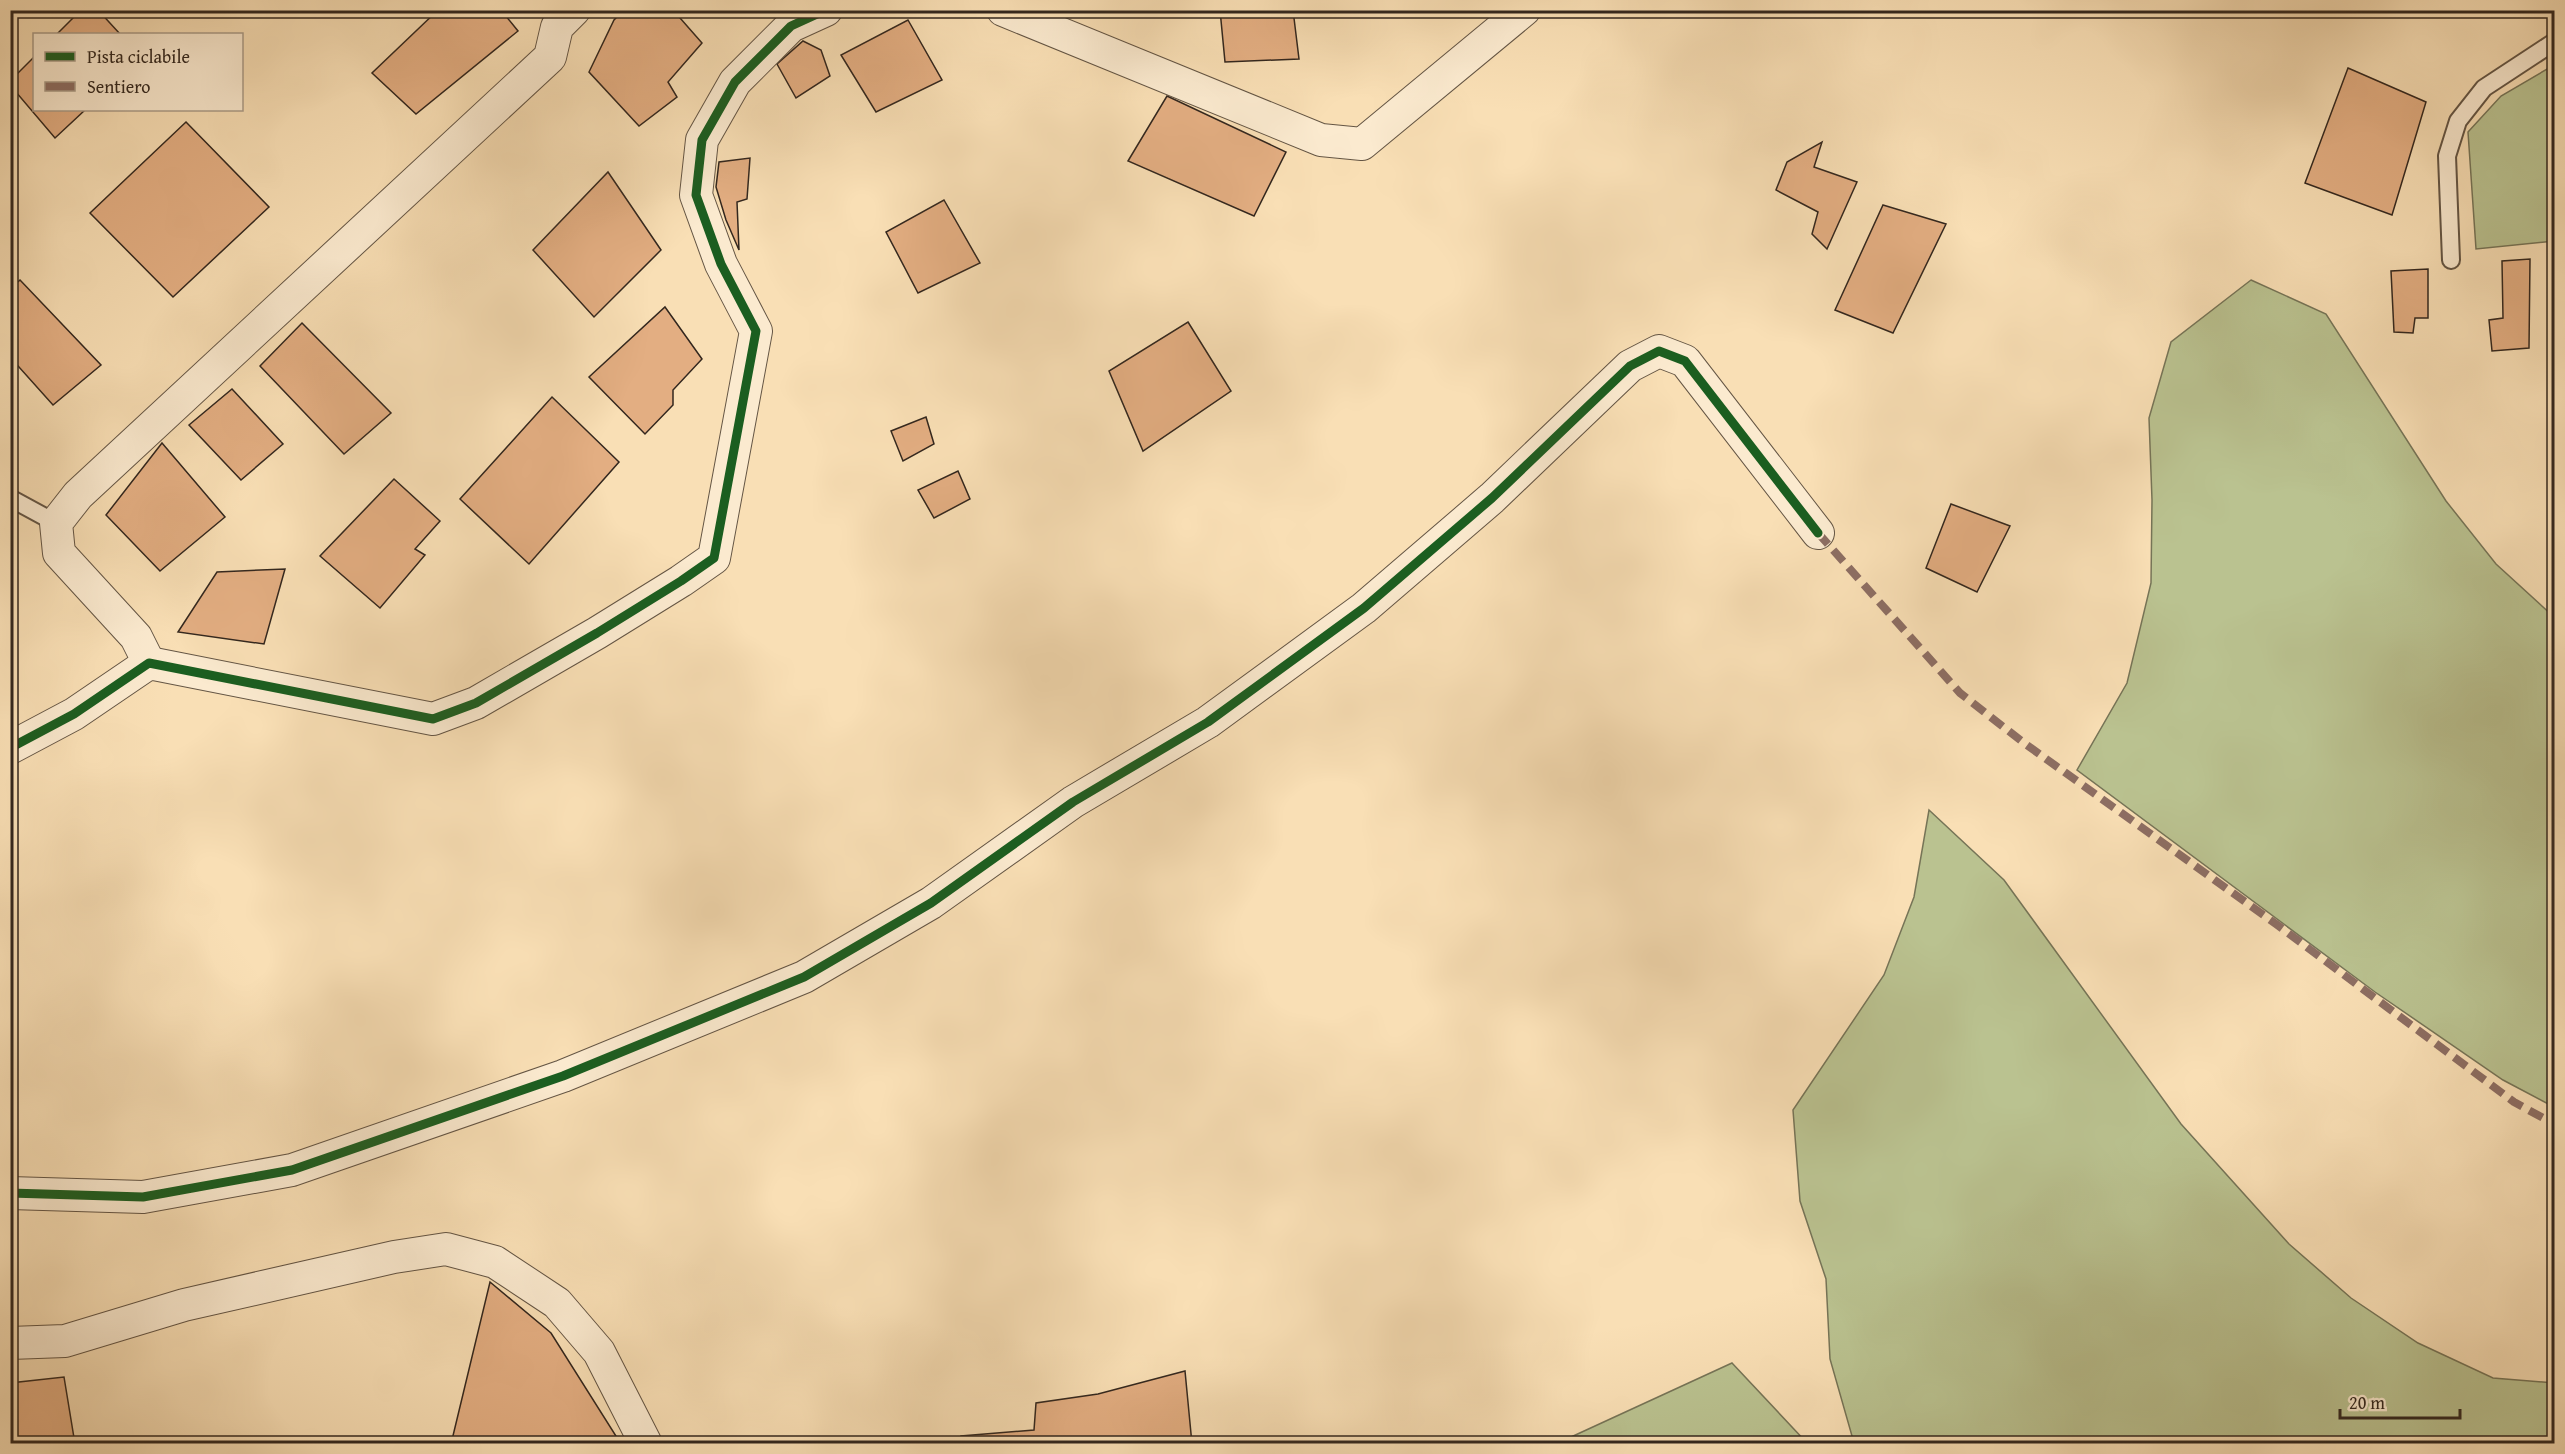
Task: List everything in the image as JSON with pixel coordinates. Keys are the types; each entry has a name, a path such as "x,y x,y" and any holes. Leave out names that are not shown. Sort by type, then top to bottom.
{"street":[{"path":"10,748 75,714 149,663 433,719 476,703 606,627 714,558 756,331 721,264 696,195 702,140 735,82 791,26 826,10"},
{"path":"1003,10 1321,140 1362,144 1524,10"},
{"path":"149,663 136,637 59,554 56,523 78,495 550,57 559,16"},
{"path":"10,1193 143,1197 292,1170 563,1076 804,977 932,903 1073,802 1208,722 1364,608 1491,498 1630,366 1659,351 1685,361 1818,533"},
{"path":"10,1343 65,1341 184,1305 394,1257 446,1249 495,1262 557,1303 599,1352 646,1443"}],"lane":[{"path":"2451,260 2447,156 2458,121 2484,88 2554,42"},
{"path":"10,498 56,523"}],"green space":[{"path":"2554,65 2554,241 2476,249 2468,132 2501,96"},
{"path":"2251,280 2326,314 2446,501 2496,564 2554,617 2554,1107 2503,1080 2375,992 2077,770 2127,683 2151,583 2152,500 2149,418 2171,342"},
{"path":"1929,810 2004,880 2181,1124 2289,1244 2351,1298 2418,1343 2493,1378 2554,1383 2554,1443 1857,1443 1852,1436 1830,1359 1826,1279 1800,1201 1793,1110 1884,975 1914,897"},
{"path":"1732,1363 1807,1443 1558,1443"}],"building":[{"path":"81,10 98,10 119,33 58,33"},
{"path":"438,10 501,10 518,31 416,114 372,73"},
{"path":"624,10 673,10 702,43 668,82 677,97 639,126 589,72 614,20"},
{"path":"1220,10 1293,10 1299,59 1225,62"},
{"path":"908,20 942,80 876,112 841,55"},
{"path":"803,41 821,50 830,76 796,98 777,64"},
{"path":"33,58 33,111 84,111 55,138 10,85 10,81"},
{"path":"2348,68 2426,102 2392,215 2305,183"},
{"path":"1167,96 1286,152 1254,216 1128,161"},
{"path":"186,122 269,207 173,297 90,213"},
{"path":"1822,142 1814,167 1857,182 1827,249 1812,234 1818,212 1776,190 1787,162"},
{"path":"750,158 747,199 737,202 739,250 726,220 716,187 719,162"},
{"path":"608,172 661,250 594,317 533,250"},
{"path":"944,200 980,263 918,293 886,232"},
{"path":"1883,205 1946,224 1893,333 1835,310"},
{"path":"2551,253 2554,253 2554,342 2552,342"},
{"path":"2530,259 2529,348 2492,351 2489,320 2503,318 2502,261"},
{"path":"2428,269 2428,318 2415,318 2413,333 2394,332 2391,271"},
{"path":"20,280 101,365 53,405 10,357 10,289"},
{"path":"665,307 702,359 673,390 673,405 645,434 589,377"},
{"path":"1188,322 1231,391 1143,451 1109,371"},
{"path":"302,323 391,413 344,454 260,366"},
{"path":"232,389 283,444 241,480 189,425"},
{"path":"552,397 619,462 529,564 460,499"},
{"path":"926,417 934,444 903,461 891,431"},
{"path":"162,443 225,517 160,571 106,515"},
{"path":"958,471 970,499 934,518 918,490"},
{"path":"394,479 440,521 415,549 425,555 380,608 320,556"},
{"path":"1951,504 2010,526 1977,592 1926,568"},
{"path":"285,569 264,644 178,632 217,572"},
{"path":"490,1282 551,1333 621,1444 451,1444"},
{"path":"1185,1371 1192,1444 961,1444 961,1436 1034,1430 1036,1403 1098,1394"},
{"path":"64,1377 75,1444 10,1444 10,1383"}],"marked path":[{"path":"1818,533 1960,693 2024,743 2276,924 2514,1102 2554,1124"}],"cycle path":[{"path":"10,748 74,714 149,663 433,719 476,703 597,633 714,558 756,331 721,264 696,195 702,140 735,82 791,26 826,10"},
{"path":"10,1193 143,1197 292,1170 563,1076 804,977 931,903 1073,802 1208,722 1364,608 1492,498 1630,366 1659,351 1685,361 1818,533"}]}
